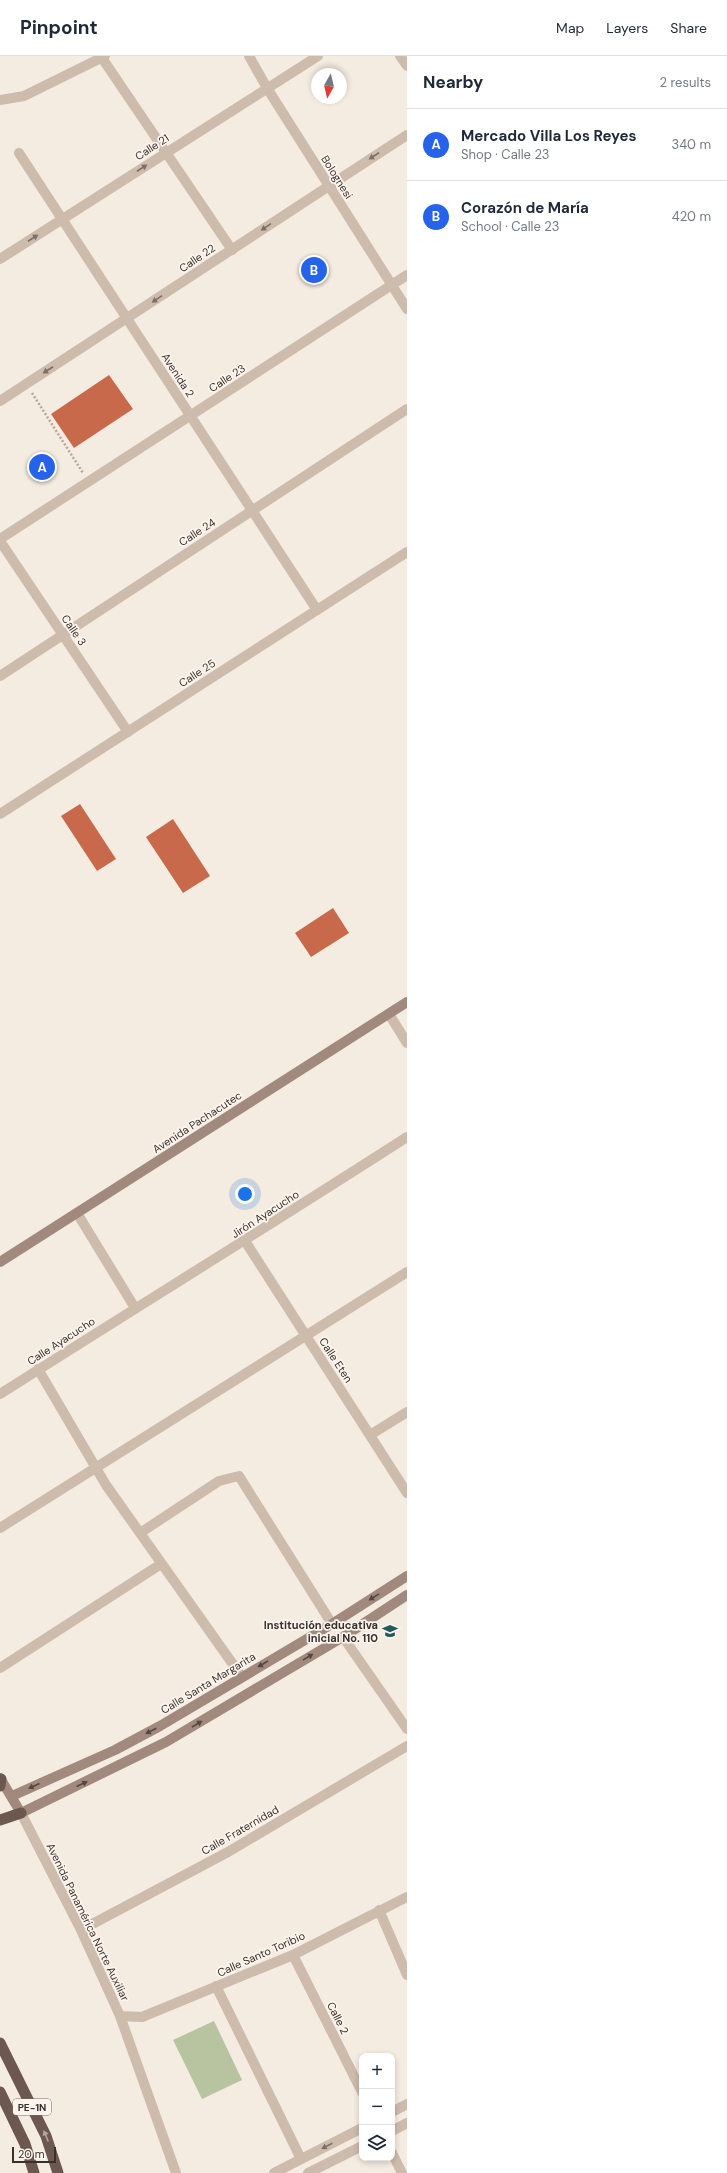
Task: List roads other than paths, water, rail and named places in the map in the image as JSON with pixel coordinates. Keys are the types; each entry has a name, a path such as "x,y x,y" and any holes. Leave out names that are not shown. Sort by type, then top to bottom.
{"highway":[{"path":"0,1820 21,1813"},
{"name":"PE-1N","path":"0,2043 46,2136 58,2173"},
{"name":"PE-1N","path":"0,2092 25,2144 34,2173"}],"main road":[{"name":"Avenida Pachacutec","path":"0,1262 407,1002"},
{"name":"Calle Santa Margarita","path":"12,1796 115,1750 332,1624 407,1576"},
{"path":"21,1813 166,1742 343,1637 407,1595"},
{"name":"Avenida Panamérica Norte Auxiliar","path":"0,1781 12,1796 21,1813"}],"street":[{"name":"Bolognesi","path":"249,56 267,88 407,309"},
{"name":"Calle 21","path":"0,259 318,56"},
{"path":"400,56 407,66"},
{"path":"0,100 24,96 103,57 232,250"},
{"name":"Calle 22","path":"0,401 128,319 329,185 407,135"},
{"name":"Avenida 2","path":"18,153 318,610"},
{"name":"Calle 23","path":"0,540 407,276"},
{"name":"Calle 24","path":"0,676 407,408"},
{"name":"Calle 3","path":"0,540 128,732"},
{"name":"Calle 25","path":"0,814 407,552"},
{"path":"388,1014 407,1043"},
{"name":"Jirón Ayacucho","path":"135,1308 245,1241 407,1137"},
{"path":"77,1213 135,1308"},
{"name":"Calle Eten","path":"245,1241 407,1493"},
{"path":"0,1528 306,1337 407,1272"},
{"name":"Calle Ayacucho","path":"0,1394 135,1308"},
{"path":"38,1370 96,1468 161,1564 242,1677"},
{"path":"370,1435 407,1412"},
{"path":"140,1533 219,1481 239,1476 332,1624"},
{"path":"0,1668 161,1564"},
{"path":"343,1637 407,1729"},
{"name":"Calle Fraternidad","path":"81,1930 228,1852 407,1746"},
{"name":"Avenida Panamérica Norte Auxiliar","path":"21,1813 81,1930 120,2016 176,2173"},
{"name":"Calle Santo Toribio","path":"120,2016 142,2017 293,1955 407,1897"},
{"path":"379,1910 407,1975"},
{"name":"Calle 2","path":"293,1955 360,2089"},
{"path":"216,1986 302,2159"},
{"path":"395,2110 407,2104"},
{"path":"395,2129 407,2123"},
{"path":"279,2172 359,2130"},
{"path":"308,2173 359,2148"},
{"path":"395,2159 402,2173"}],"place":[{"name":"Corazón de María","path":"314,270"},
{"name":"Mercado Villa Los Reyes","path":"42,467"},
{"name":"Institución educativa inicial No. 110","path":"390,1631"}]}
